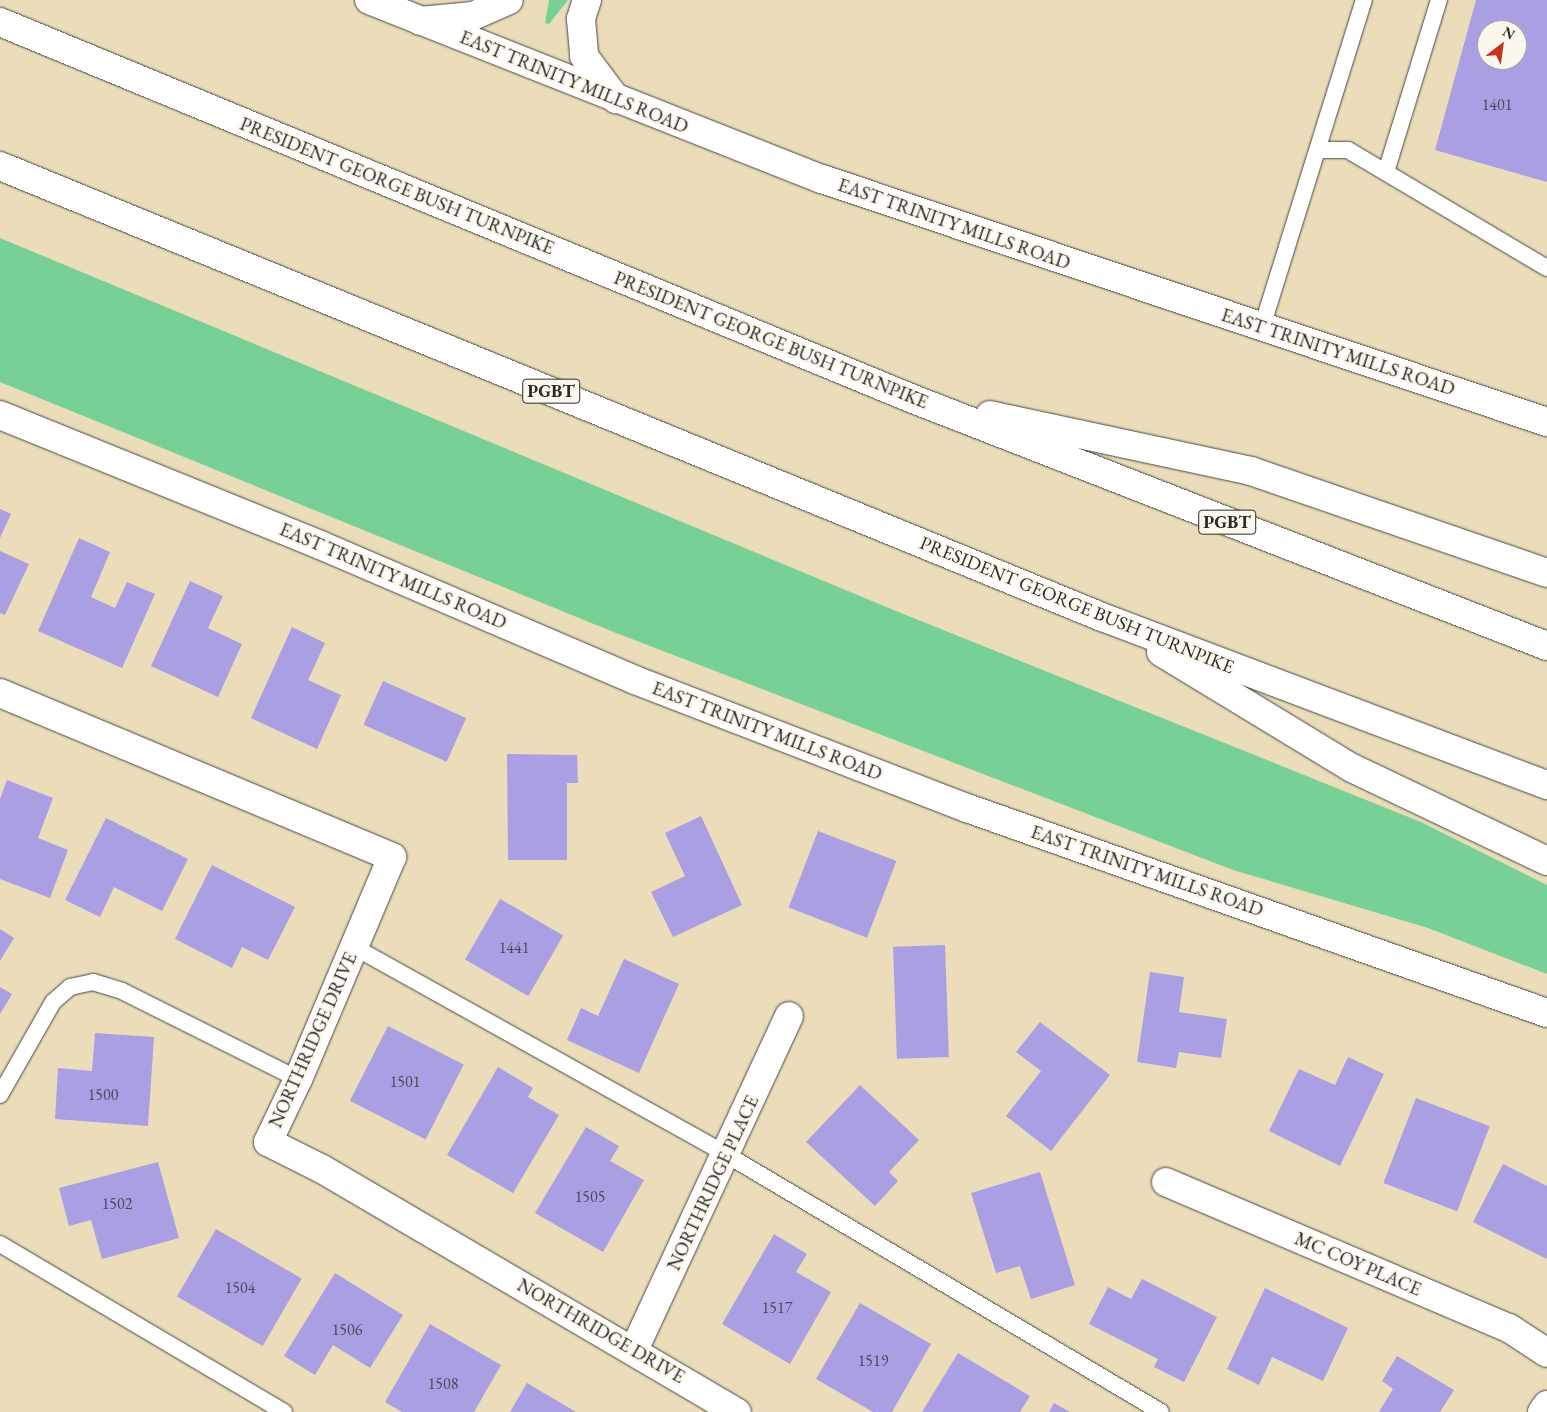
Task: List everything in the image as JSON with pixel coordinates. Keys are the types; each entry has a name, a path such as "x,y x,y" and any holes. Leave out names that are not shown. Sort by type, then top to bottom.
{"main road":[{"name":"EAST TRINITY MILLS ROAD","path":"369,0 822,179 1547,422"},
{"path":"420,21 473,16 509,0"},
{"path":"587,0 581,20 584,56 616,99"},
{"path":"0,18 27,33"},
{"name":"PRESIDENT GEORGE BUSH TURNPIKE","path":"0,22 908,397 1547,646"},
{"name":"PRESIDENT GEORGE BUSH TURNPIKE","path":"0,166 1102,616 1547,785"},
{"path":"908,397 1251,471 1547,573"},
{"name":"EAST TRINITY MILLS ROAD","path":"0,415 320,545 645,684 967,808 1547,1013"},
{"path":"1102,616 1352,768 1547,861"},
{"name":"NORTHRIDGE DRIVE","path":"0,693 392,857 298,1079 268,1142 322,1169 737,1412"},
{"name":"NORTHRIDGE PLACE","path":"634,1350 727,1154 789,1016"},
{"name":"MC COY PLACE","path":"1166,1182 1509,1328 1547,1353"},
{"path":"1542,1412 1547,1406"}],"lane":[{"path":"1262,327 1364,0"},
{"path":"1386,172 1440,0"},
{"path":"1318,150 1348,150 1547,268"},
{"path":"354,947 727,1154 1161,1412"},
{"path":"0,1096 53,1002 70,987 93,982 122,991 298,1079"},
{"path":"0,1244 284,1412"}],"green space":[{"path":"549,0 568,0 549,24 545,23"},
{"path":"0,238 896,611 1421,822 1547,885 1547,974 1428,928 1233,870 611,631 0,382"}],"building":[{"path":"1476,0 1547,0 1547,182 1435,150"},
{"path":"0,509 11,514 0,538"},
{"path":"79,538 110,552 91,597 115,608 127,582 155,594 122,668 38,631"},
{"path":"0,551 29,564 5,615 0,613"},
{"path":"190,581 223,596 208,628 242,644 218,697 151,666"},
{"path":"292,627 325,643 308,680 341,695 317,749 251,718"},
{"path":"383,681 466,718 447,762 363,725"},
{"path":"507,754 577,755 578,783 567,783 567,860 508,860"},
{"path":"7,780 53,798 38,838 68,850 50,898 0,879 0,799"},
{"path":"701,816 742,905 673,937 651,892 685,876 665,833"},
{"path":"106,818 188,859 162,911 114,887 100,917 65,900"},
{"path":"818,831 896,861 867,938 789,908"},
{"path":"212,865 295,907 268,960 242,947 232,968 175,939"},
{"path":"500,899 563,935 528,996 465,960"},
{"path":"0,929 14,938 0,961"},
{"path":"945,945 949,1057 897,1059 893,947"},
{"path":"624,959 679,984 639,1073 567,1040 581,1008 598,1016"},
{"path":"1150,972 1184,977 1179,1012 1227,1019 1221,1058 1179,1052 1176,1068 1137,1062"},
{"path":"0,987 12,994 0,1014"},
{"path":"1040,1022 1110,1075 1051,1151 1006,1116 1041,1071 1016,1052"},
{"path":"388,1026 464,1065 426,1139 350,1101"},
{"path":"95,1033 154,1037 148,1126 55,1119 58,1068 92,1071"},
{"path":"1348,1057 1384,1074 1340,1166 1269,1131 1299,1069 1335,1085"},
{"path":"498,1067 533,1088 528,1097 559,1115 513,1193 447,1155"},
{"path":"860,1085 919,1140 889,1172 898,1181 875,1206 806,1142"},
{"path":"1416,1098 1490,1126 1457,1211 1383,1183"},
{"path":"586,1127 619,1146 610,1161 644,1180 603,1252 535,1213"},
{"path":"158,1162 179,1238 102,1259 91,1220 69,1226 59,1188"},
{"path":"1503,1164 1547,1186 1547,1259 1473,1222"},
{"path":"1040,1172 1075,1285 1031,1299 1020,1266 996,1273 971,1193"},
{"path":"216,1229 302,1278 263,1346 177,1297"},
{"path":"774,1234 807,1254 796,1272 831,1292 790,1364 722,1324"},
{"path":"335,1273 403,1315 370,1368 333,1345 315,1375 284,1356"},
{"path":"1142,1279 1217,1317 1184,1382 1154,1367 1158,1359 1089,1324 1108,1287 1131,1299"},
{"path":"1265,1288 1348,1328 1323,1381 1272,1357 1259,1385 1227,1369"},
{"path":"860,1303 931,1344 892,1412 873,1412 816,1379"},
{"path":"430,1324 501,1365 474,1412 402,1412 385,1402"},
{"path":"958,1353 1030,1396 1020,1412 922,1412"},
{"path":"1397,1356 1454,1390 1440,1412 1379,1412 1393,1389 1382,1381"},
{"path":"527,1383 576,1412 510,1412"},
{"path":"1054,1403 1070,1412 1049,1412"}]}
